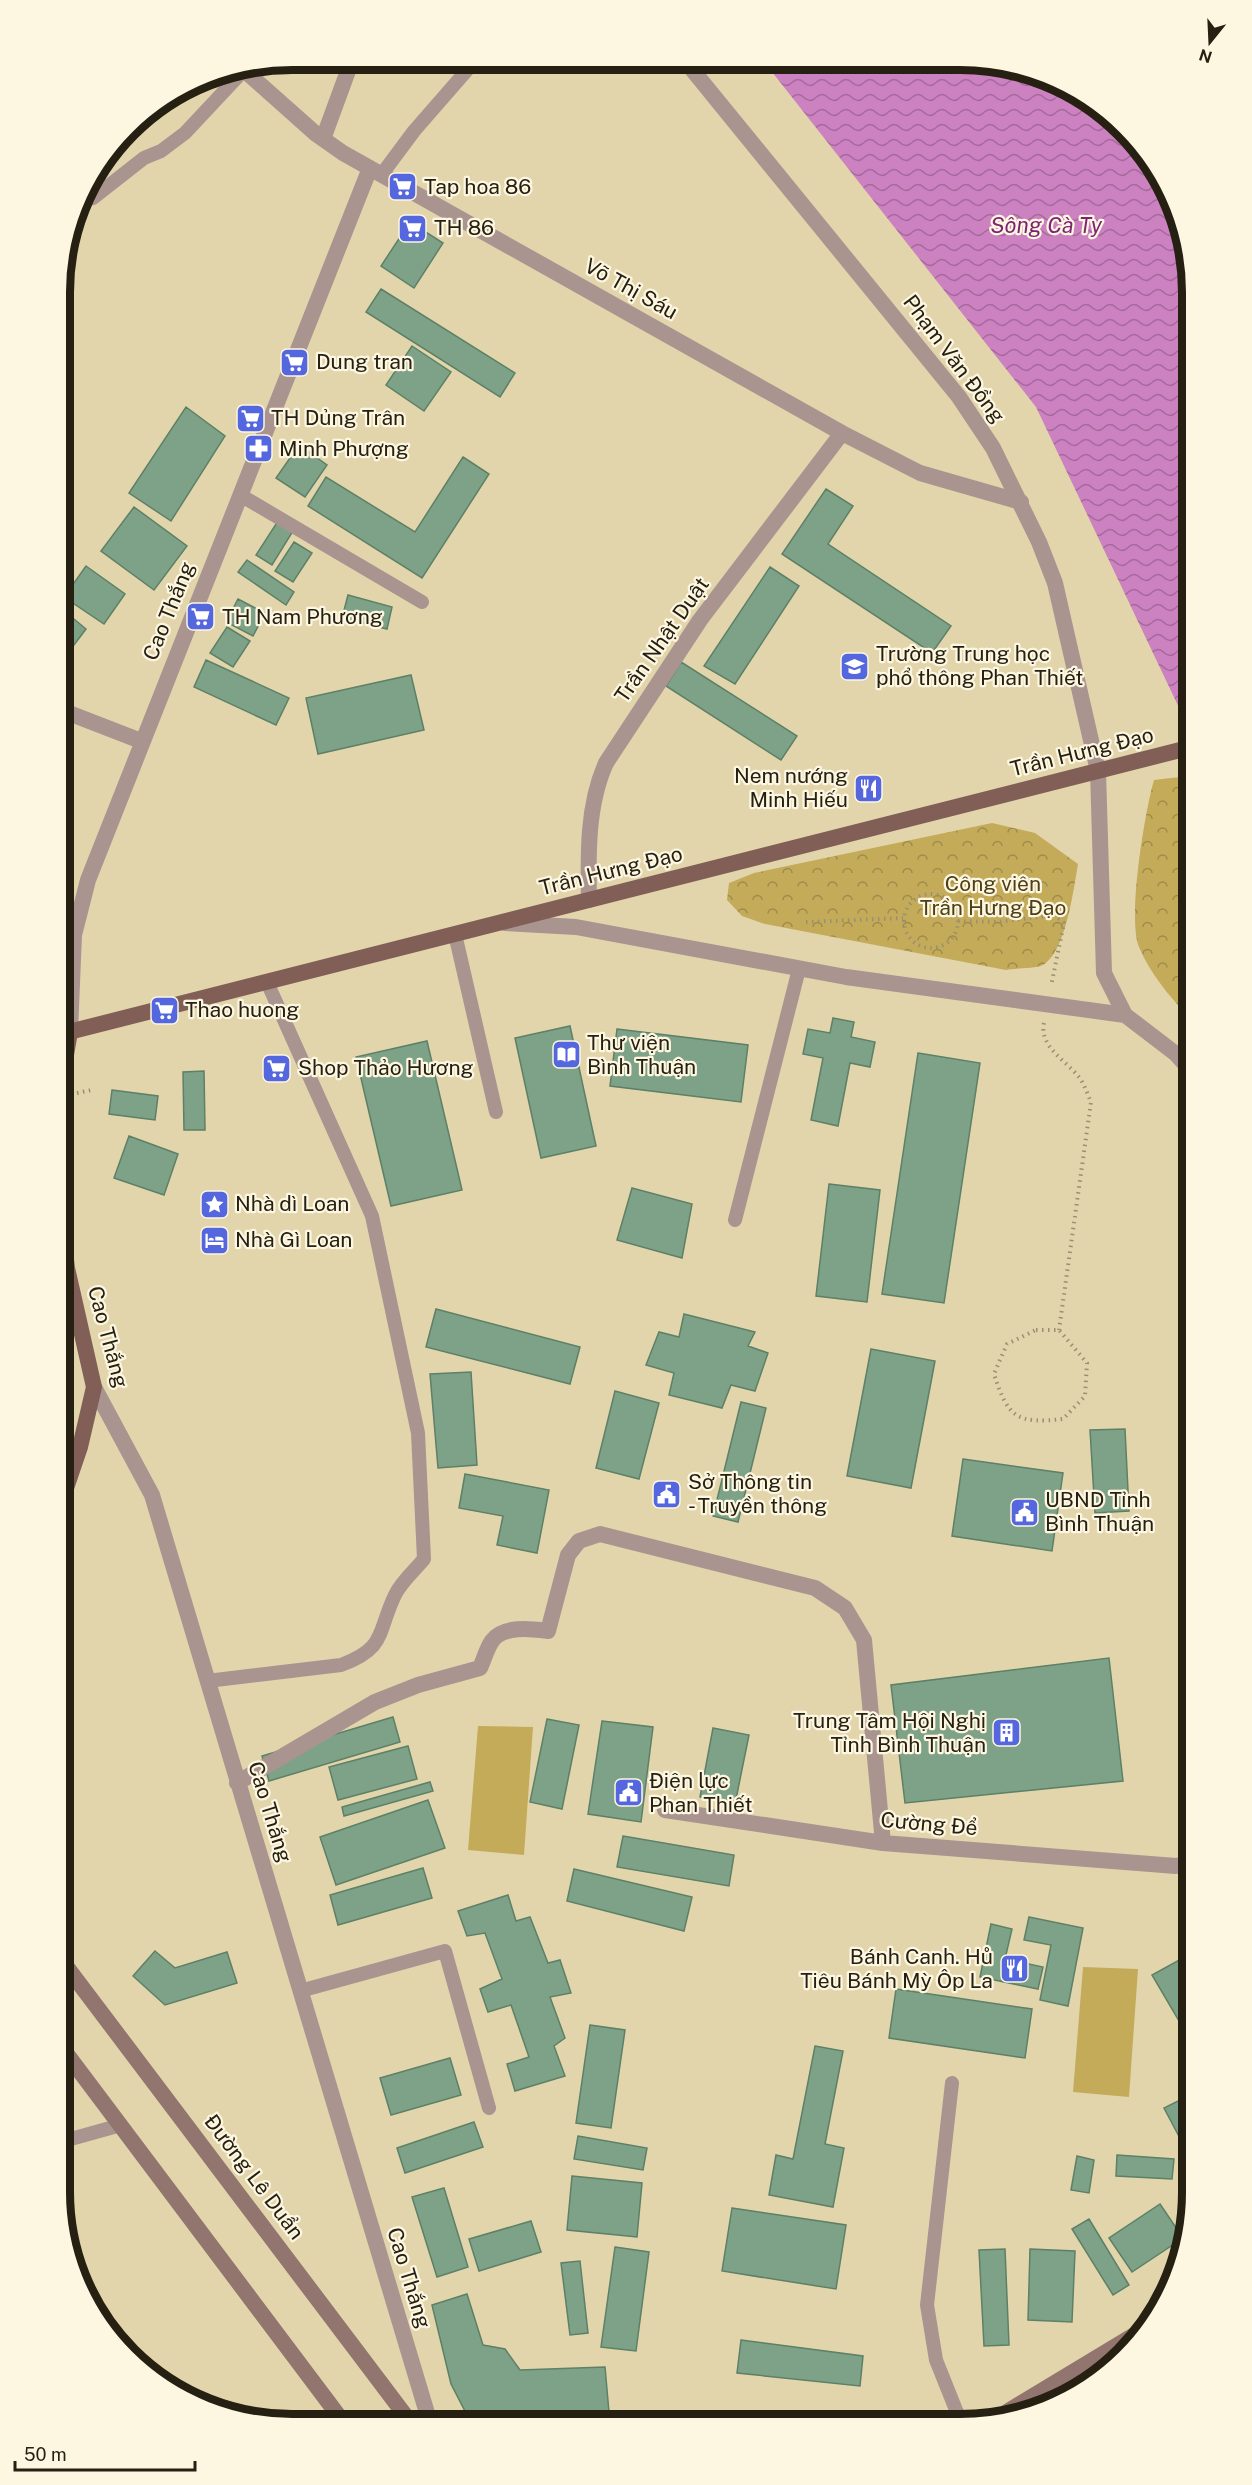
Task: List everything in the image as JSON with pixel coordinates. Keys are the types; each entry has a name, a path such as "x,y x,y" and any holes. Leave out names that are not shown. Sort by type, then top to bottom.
{"main road":[{"name":"Trần Hưng Đạo","path":"70,1033 1182,750"},
{"name":"Cao Thắng","path":"70,1281 94,1387"},
{"path":"70,1476 80,1447 94,1387"},
{"name":"Đường Lê Duẩn","path":"70,1971 404,2414"},
{"path":"70,2058 337,2414"},
{"path":"1014,2408 1124,2341"}],"street":[{"path":"323,139 348,70"},
{"name":"Phạm Văn Đồng","path":"693,70 959,397 993,448 1021,502 1055,584 1098,771 1104,973 1125,1015"},
{"name":"Võ Thị Sáu","path":"250,75 323,139 842,433 921,473 1021,502"},
{"name":"Cao Thắng","path":"70,984 74,935 88,880 240,495 376,171"},
{"name":"Trần Nhật Duật","path":"589,900 588,851 598,783 606,763 700,620 842,433"},
{"path":"70,713 141,741"},
{"path":"501,922 576,927 799,969 1125,1015 1182,1061"},
{"name":"Cao Thắng","path":"94,1387 152,1495 427,2414"},
{"path":"237,1783 375,1702 418,1684 480,1668 493,1639 506,1632 525,1629 548,1631 568,1554 579,1541 600,1534 815,1588 845,1608 864,1640 882,1843"},
{"name":"Cường Để","path":"665,1810 882,1843 1182,1865"}],"lane":[{"path":"376,171 467,70"},
{"path":"92,197 144,158 172,144 237,78"},
{"path":"240,495 422,602"},
{"path":"455,934 496,1112"},
{"path":"735,1220 799,969"},
{"path":"207,1681 341,1665 357,1659 370,1650 385,1626 396,1593 424,1558 418,1433 372,1216 267,982"},
{"path":"300,1990 445,1951 489,2108"},
{"path":"952,2083 927,2305 936,2360 958,2414"},
{"path":"70,2139 121,2125"}],"path":[{"path":"932,893 951,902 958,921 950,940 940,947 930,948 919,945 910,938 904,929 903,918 913,900 932,893"},
{"path":"958,921 997,922 1055,915 1064,923 1043,1036 1047,1044 1080,1077 1091,1102 1059,1330 1087,1363 1085,1396 1063,1419 1031,1423 1004,1405 994,1374 1007,1344 1036,1330 1059,1330"},
{"path":"806,922 903,918"}],"green space":[{"path":"1180,777 1182,779 1182,1010 1149,967 1139,947 1136,933 1136,890 1139,864 1154,780"},
{"name":"Công viên Trần Hưng Đạo","path":"992,823 1035,833 1078,864 1063,933 1058,947 1043,965 1006,970 765,924 742,916 727,900 729,883 754,873"},
{"path":"478,1726 533,1727 524,1855 468,1850"},
{"path":"1083,1967 1138,1969 1129,2097 1073,2092"}],"water":[{"name":"Sông Cà Ty","path":"771,70 959,70 988,72 1017,78 1058,93 1095,116 1126,146 1144,169 1159,194 1170,221 1181,278 1182,714 1036,407"}],"building":[{"path":"410,222 443,243 414,288 381,266"},
{"path":"381,289 515,373 500,397 366,312"},
{"path":"412,346 451,372 424,411 386,385"},
{"path":"186,407 225,436 171,521 129,493"},
{"path":"299,445 327,465 305,497 276,478"},
{"path":"463,457 489,474 422,578 308,506 326,477 415,532"},
{"path":"826,489 853,506 828,544 951,626 932,653 782,554"},
{"path":"134,507 187,546 154,590 101,551"},
{"path":"278,521 293,531 272,565 256,555"},
{"path":"294,542 312,553 293,582 275,571"},
{"path":"247,560 294,592 286,605 238,572"},
{"path":"86,566 125,594 104,624 70,601 70,589"},
{"path":"770,567 799,586 735,684 704,666"},
{"path":"348,595 392,607 387,629 342,618"},
{"path":"238,599 265,613 253,636 226,622"},
{"path":"70,616 86,629 70,648"},
{"path":"227,627 250,641 233,667 210,653"},
{"path":"206,660 289,698 276,725 194,687"},
{"path":"681,662 797,736 781,760 666,686"},
{"path":"411,675 424,730 318,754 306,698"},
{"path":"833,1018 854,1022 851,1037 875,1042 870,1067 850,1063 838,1126 811,1120 823,1058 803,1054 808,1029 830,1033"},
{"path":"570,1026 596,1146 541,1158 515,1038"},
{"path":"617,1029 748,1045 741,1102 610,1086"},
{"path":"427,1041 462,1190 391,1206 356,1057"},
{"path":"918,1053 980,1063 944,1303 882,1294"},
{"path":"204,1071 205,1130 184,1130 183,1072"},
{"path":"112,1090 158,1096 155,1120 109,1114"},
{"path":"129,1136 178,1154 164,1195 114,1178"},
{"path":"829,1184 880,1190 867,1302 816,1296"},
{"path":"632,1188 692,1204 682,1258 617,1240"},
{"path":"436,1309 580,1347 570,1384 426,1347"},
{"path":"684,1314 755,1332 748,1346 768,1353 755,1391 731,1385 722,1408 669,1395 674,1373 646,1365 659,1332 679,1337"},
{"path":"871,1349 935,1361 911,1488 847,1476"},
{"path":"471,1372 477,1465 438,1468 430,1374"},
{"path":"615,1391 659,1403 639,1479 596,1468"},
{"path":"741,1402 766,1408 738,1522 713,1516"},
{"path":"1125,1429 1129,1511 1095,1513 1090,1430"},
{"path":"963,1459 1063,1473 1052,1551 952,1536"},
{"path":"465,1474 549,1490 537,1553 497,1545 503,1516 459,1508"},
{"name":"Trung Tâm Hội Nghị Tỉnh Bình Thuận","path":"1109,1658 1123,1781 905,1803 891,1685"},
{"path":"393,1717 400,1742 269,1781 262,1756"},
{"path":"547,1719 579,1725 562,1809 530,1802"},
{"path":"602,1721 653,1727 641,1822 588,1814"},
{"path":"713,1728 749,1735 735,1804 700,1797"},
{"path":"408,1746 417,1779 338,1800 329,1767"},
{"path":"430,1782 433,1791 344,1816 342,1807"},
{"path":"428,1800 445,1848 336,1885 320,1837"},
{"path":"623,1836 734,1855 729,1886 617,1867"},
{"path":"423,1868 432,1898 338,1925 330,1895"},
{"path":"574,1869 692,1897 684,1931 567,1901"},
{"path":"508,1895 516,1921 530,1917 548,1963 560,1960 571,1993 550,1997 565,2038 554,2046 565,2076 515,2091 507,2064 529,2057 511,2005 488,2012 480,1989 502,1979 485,1933 467,1936 458,1911"},
{"path":"1029,1917 1083,1928 1068,2006 1040,2000 1051,1945 1024,1940"},
{"path":"991,1924 1012,1929 1005,1959 1043,1967 1038,1989 980,1977"},
{"path":"155,1951 175,1968 227,1952 237,1983 165,2005 133,1976"},
{"path":"1182,1958 1182,2026 1152,1975"},
{"path":"896,1989 1032,2009 1025,2058 889,2038"},
{"path":"590,2025 625,2030 611,2128 576,2123"},
{"path":"815,2046 843,2051 825,2144 844,2148 833,2207 769,2195 776,2155 793,2159"},
{"path":"450,2058 461,2095 391,2115 380,2078"},
{"path":"1182,2099 1182,2142 1164,2108"},
{"path":"474,2122 483,2147 405,2173 397,2148"},
{"path":"578,2136 647,2148 643,2170 574,2159"},
{"path":"1117,2155 1174,2159 1172,2179 1116,2176"},
{"path":"1077,2156 1094,2160 1089,2193 1071,2190"},
{"path":"572,2176 642,2183 637,2237 567,2230"},
{"path":"444,2188 468,2267 437,2277 412,2197"},
{"path":"1160,2204 1178,2231 1176,2243 1132,2272 1109,2238"},
{"path":"732,2208 846,2225 836,2289 722,2271"},
{"path":"1089,2219 1129,2285 1113,2295 1072,2229"},
{"path":"531,2221 541,2252 479,2271 469,2239"},
{"path":"615,2247 649,2252 636,2351 601,2347"},
{"path":"1005,2249 1009,2345 984,2346 979,2250"},
{"path":"1030,2249 1075,2251 1072,2322 1028,2320"},
{"path":"580,2261 588,2333 570,2335 561,2263"},
{"path":"467,2294 483,2345 505,2349 520,2370 605,2367 609,2412 584,2414 466,2413 451,2384 432,2305"},
{"path":"741,2340 863,2356 860,2386 737,2373"}],"place":[{"name":"Tap hoa 86","path":"403,187"},
{"name":"TH 86","path":"413,228"},
{"name":"Dung tran","path":"295,362"},
{"name":"TH Dủng Trân","path":"250,418"},
{"name":"Minh Phượng","path":"258,449"},
{"name":"TH Nam Phương","path":"201,617"},
{"name":"Trường Trung học phổ thông Phan Thiết","path":"855,666"},
{"name":"Nem nướng Minh Hiếu","path":"869,788"},
{"name":"Thao huong","path":"164,1010"},
{"name":"Thư viện Bình Thuận","path":"566,1055"},
{"name":"Shop Thảo Hương","path":"277,1068"},
{"name":"Nhà dì Loan","path":"214,1204"},
{"name":"Nhà Gì Loan","path":"214,1240"},
{"name":"Sở Thông tin - Truyền thông","path":"667,1494"},
{"name":"UBND Tỉnh Bình Thuận","path":"1024,1512"},
{"name":"Trung Tâm Hội Nghị Tỉnh Bình Thuận","path":"1007,1733"},
{"name":"Điện lực Phan Thiết","path":"628,1793"},
{"name":"Bánh Canh. Hů Tiêu Bánh Mỳ Ôp La","path":"1014,1969"}]}
